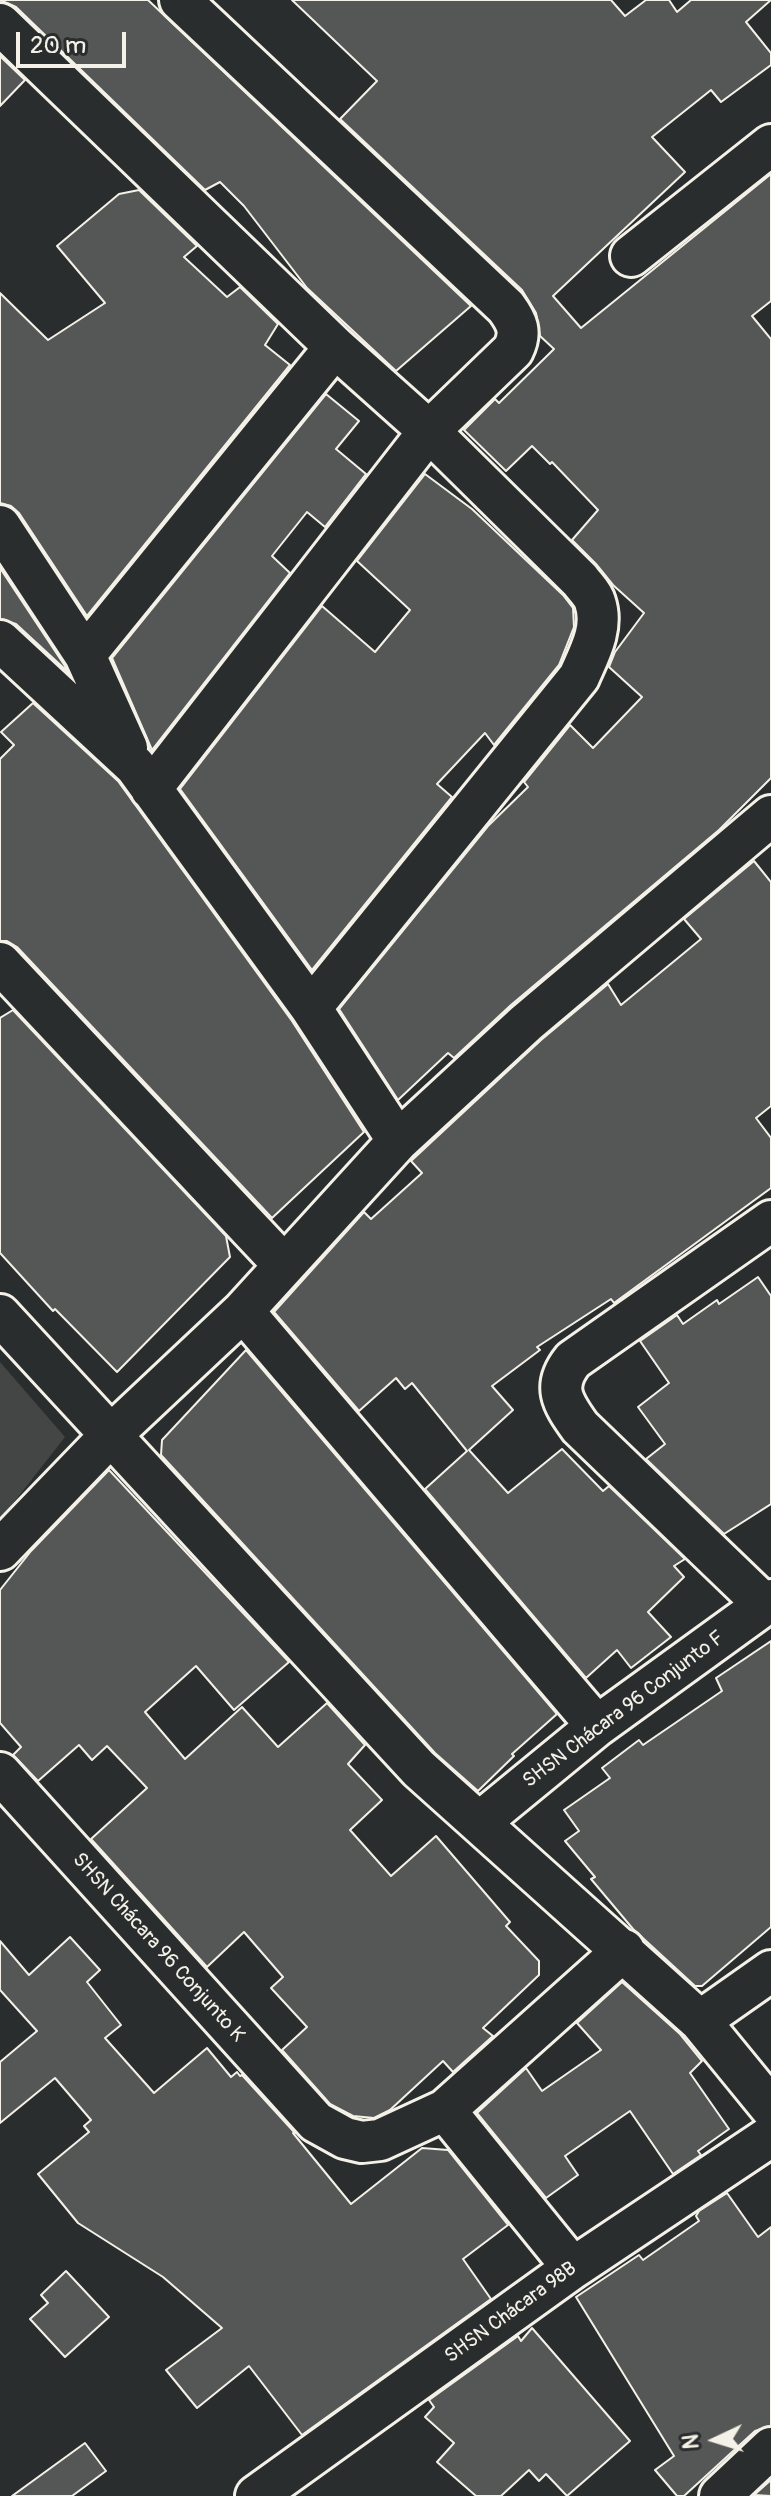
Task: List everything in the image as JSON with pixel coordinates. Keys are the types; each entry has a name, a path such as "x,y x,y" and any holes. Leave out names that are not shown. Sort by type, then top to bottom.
{"street":[{"path":"143,777 429,431 513,350 519,329 506,307 180,0"},
{"path":"0,24 335,347 429,431 580,580 595,601 598,625 579,677 311,1008"},
{"path":"631,256 771,145"},
{"path":"85,655 335,347"},
{"path":"0,526 85,655 143,777"},
{"path":"0,641 143,777 311,1008 398,1141"},
{"path":"0,1550 110,1436 243,1311 398,1141 526,1023 771,816"},
{"path":"0,963 283,1264"},
{"path":"768,1602 580,1427 562,1397 561,1381 573,1360 771,1221"},
{"path":"243,1311 597,1726"},
{"path":"0,1315 419,1769 700,2021 771,2108"},
{"name":"SHSN Chácara 96 Conjunto F","path":"480,1822 597,1726 768,1602"},
{"name":"SHSN Chácara 96 Conjunto K","path":"0,1773 316,2122 345,2138 362,2142 380,2140 445,2110"},
{"path":"573,2268 445,2110 624,1950"},
{"path":"700,2021 771,1971"},
{"name":"SHSN Chácara 98B","path":"256,2496 573,2268 771,2136"},
{"path":"720,2496 771,2448"}],"shaded area":[{"path":"0,1362 65,1437 0,1520"}],"building":[{"path":"0,0 148,0 471,306 396,371 307,288 244,206 220,182 205,190 16,7"},
{"path":"292,0 611,0 625,16 646,0 669,0 677,12 691,0 771,0 746,22 771,53 771,65 721,102 711,90 652,137 685,172 553,296 581,328 771,174 771,301 752,316 771,339 771,778 719,830 511,1005 454,1058 448,1053 398,1100 339,1009 488,826 528,787 524,782 570,725 593,748 642,697 609,667 615,652 644,613 613,585 572,540 598,510 552,462 550,464 532,446 506,471 464,430 495,399 499,403 554,349 540,336 536,313 522,290 340,119 377,81"},
{"path":"0,56 25,80 0,106"},
{"path":"139,190 197,246 184,257 227,297 240,287 278,324 265,345 290,365 87,616 19,513 11,506 0,503 0,293 48,340 105,303 57,246 119,194"},
{"path":"326,394 359,421 336,449 366,474 325,527 307,512 272,556 290,573 152,750 112,658"},
{"path":"425,474 472,509 563,595 573,608 574,627 559,665 494,745 485,733 437,784 452,797 312,970 180,789 322,606 375,652 410,610 357,561"},
{"path":"0,568 68,672 16,624 0,619"},
{"path":"33,703 118,781 292,1021 364,1132 272,1218 17,947 0,941 0,759 14,745 1,732"},
{"path":"754,861 771,882 771,1106 756,1118 771,1138 771,1188 614,1303 611,1299 537,1347 540,1350 492,1386 513,1410 469,1450 508,1493 562,1449 603,1491 609,1486 685,1559 674,1566 684,1577 648,1612 671,1637 631,1668 617,1650 586,1678 425,1489 467,1451 412,1383 405,1389 396,1378 359,1411 274,1312 364,1212 371,1219 422,1173 411,1161 541,1040 608,984 621,1005 701,939 684,919"},
{"path":"13,1010 226,1236 230,1257 117,1372 55,1309 53,1311 0,1253 0,1018"},
{"path":"758,1277 771,1296 771,1504 724,1534 646,1459 665,1444 638,1407 669,1383 640,1341 677,1315 683,1324"},
{"path":"246,1350 557,1714 512,1754 514,1756 478,1791 435,1753 161,1455 162,1440"},
{"path":"109,1470 289,1662 234,1710 196,1666 145,1712 185,1759 242,1707 278,1747 327,1703 365,1745 348,1764 382,1800 350,1830 391,1876 436,1836 510,1922 506,1926 539,1961 539,1975 483,2028 493,2036 453,2072 443,2061 390,2110 374,2118 353,2116 330,2104 282,2050 307,2027 271,1988 283,1977 244,1932 207,1967 91,1839 147,1788 107,1746 92,1760 79,1745 38,1781 13,1755 21,1747 0,1723 0,1590 31,1551"},
{"path":"771,1641 771,1927 702,1986 695,1986 633,1929 591,1879 595,1877 565,1841 579,1831 564,1810 610,1778 602,1768 639,1740 643,1745 722,1691 716,1678"},
{"path":"70,1937 100,1970 87,1982 121,2025 105,2038 154,2093 207,2048 231,2077 237,2072 242,2075 295,2133 351,2204 422,2148 448,2150 508,2225 463,2259 491,2299 302,2435 249,2366 197,2408 166,2370 222,2328 163,2277 78,2223 38,2174 89,2132 84,2126 91,2120 55,2078 0,2123 0,2062 37,2031 0,1990 0,1941 29,1975"},
{"path":"622,1982 680,2034 702,2061 690,2073 729,2129 698,2151 701,2155 673,2174 630,2111 565,2156 578,2175 546,2198 477,2113 526,2068 542,2091 601,2050 577,2023"},
{"path":"727,2193 758,2237 771,2227 771,2426 755,2431 684,2496 677,2496 655,2470 674,2456 576,2297 639,2255 643,2260 699,2221 696,2216 699,2211"},
{"path":"66,2271 109,2317 65,2357 30,2319 48,2303 41,2295"},
{"path":"532,2328 630,2441 567,2496 546,2474 539,2481 529,2470 501,2496 476,2496 437,2462 454,2443 425,2417 434,2407 429,2400 518,2336 521,2341"},
{"path":"85,2443 106,2471 72,2496 12,2496"},
{"path":"771,2480 771,2496 754,2495"}]}
